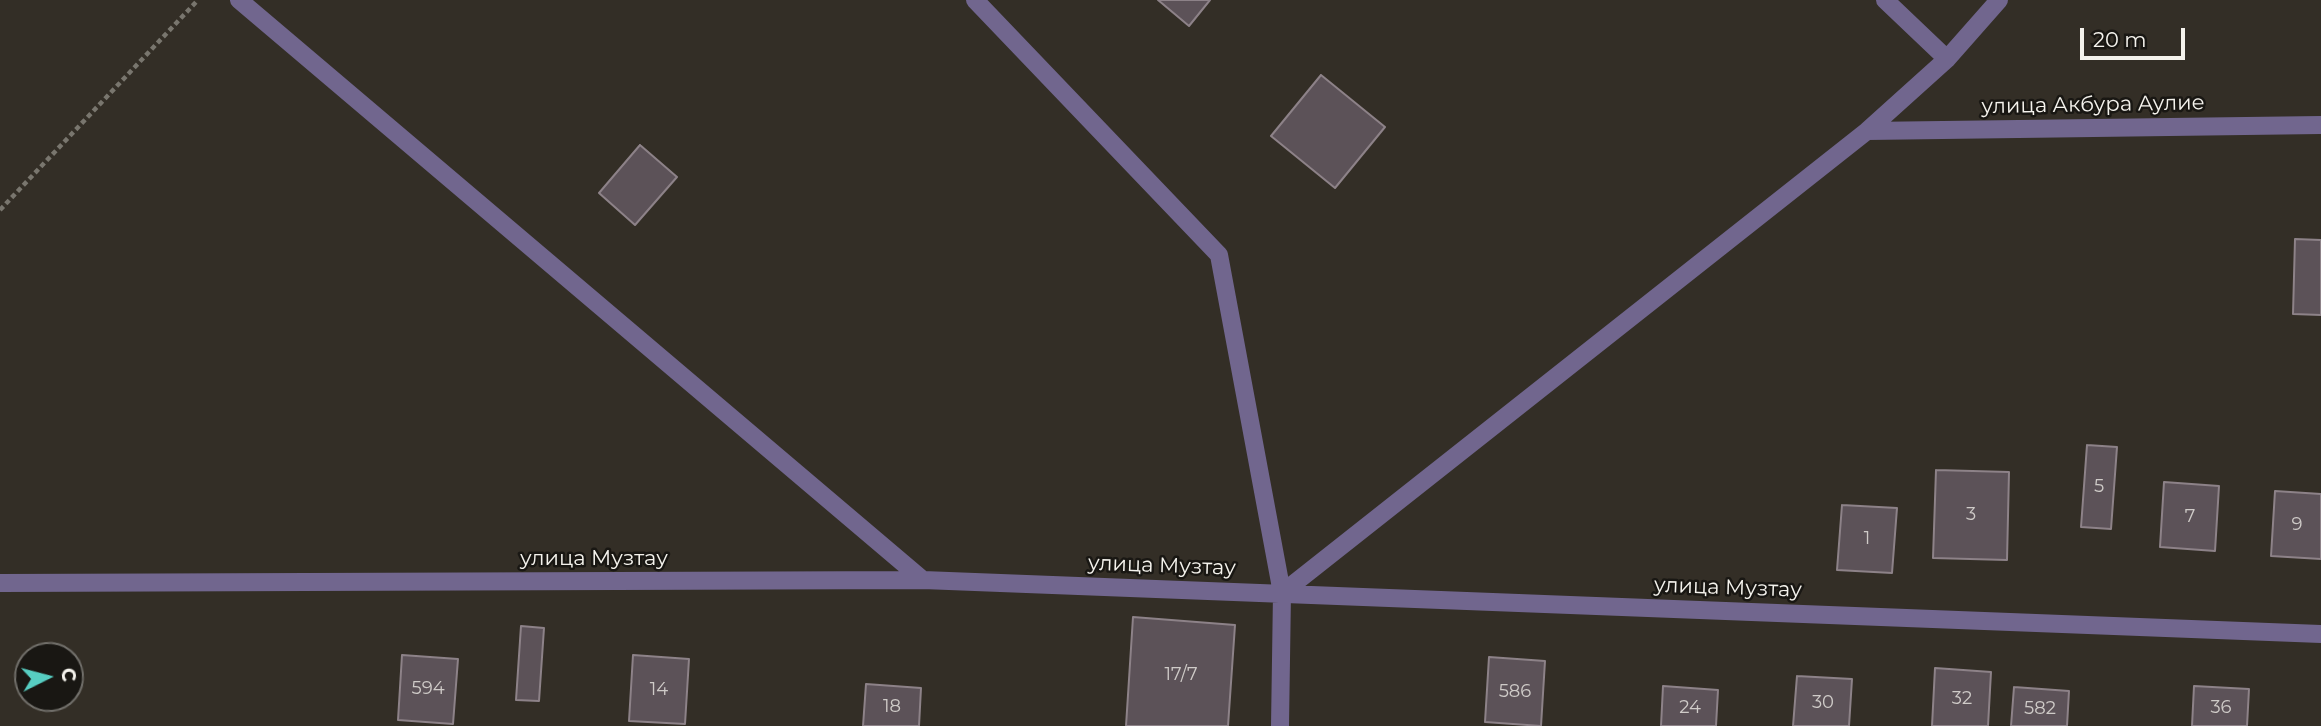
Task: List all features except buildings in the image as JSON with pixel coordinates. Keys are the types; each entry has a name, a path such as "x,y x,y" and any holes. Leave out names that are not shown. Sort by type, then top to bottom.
{"street":[{"path":"239,0 923,580"},
{"path":"975,0 1219,255 1282,593 1280,726"},
{"path":"1885,0 1947,59"},
{"path":"1282,593 1867,131 1947,59 1998,0"},
{"name":"улица Акбура Аулие","path":"1867,131 2321,125"},
{"name":"улица Музтау","path":"0,583 923,580 2321,634"}],"path":[{"path":"0,210 198,0"}]}
